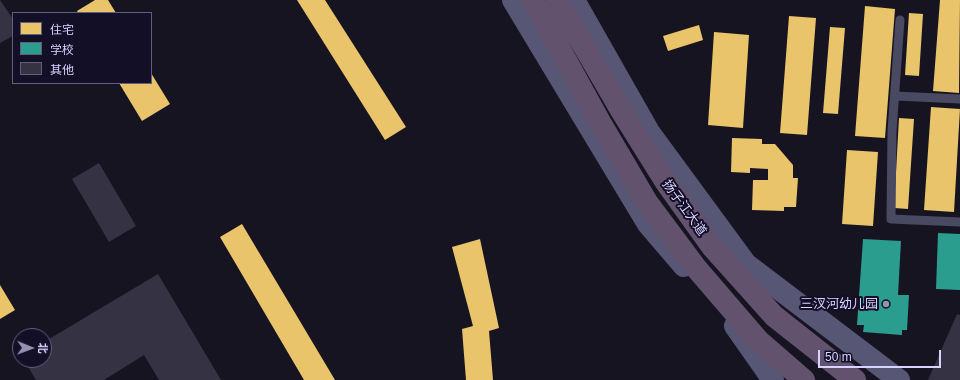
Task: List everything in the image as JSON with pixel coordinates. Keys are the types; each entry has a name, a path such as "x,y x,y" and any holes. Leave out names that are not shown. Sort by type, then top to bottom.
{"highway":[{"name":"扬子江大道","path":"533,0 600,122 647,202 697,269 758,340 804,380"},
{"name":"扬子江大道","path":"557,0 664,182 713,248 774,316 855,380"}],"main road":[{"path":"514,0 648,224 743,336 773,380"},
{"path":"574,0 649,132 746,264 899,380"}],"lane":[{"path":"900,20 895,96 891,219 960,222"},
{"path":"895,96 960,99"}],"building: 住宅":[{"path":"95,0 108,0 115,12 78,12"},
{"path":"297,0 325,0 406,127 385,140"},
{"path":"940,0 960,0 959,93 933,91"},
{"path":"865,6 895,9 885,138 855,136"},
{"path":"909,13 923,14 919,76 905,75"},
{"path":"789,16 816,18 807,135 780,133"},
{"path":"699,25 703,40 668,51 663,36"},
{"path":"830,27 845,28 838,114 823,113"},
{"path":"714,32 749,35 743,128 708,125"},
{"path":"152,75 170,104 142,121 120,84 152,84"},
{"path":"931,107 960,109 954,212 924,210"},
{"path":"899,118 914,119 908,209 894,208"},
{"path":"732,138 762,139 762,144 775,144 793,165 793,178 798,178 796,207 784,207 784,211 752,210 753,180 768,180 768,169 750,168 750,173 731,172"},
{"path":"847,150 878,152 873,226 842,224"},
{"path":"242,224 335,380 304,380 220,237"},
{"path":"480,239 499,328 489,331 493,380 466,380 462,329 473,326 452,247"},
{"path":"0,285 15,310 0,319"}],"building: 学校":[{"path":"938,233 960,234 960,290 936,289"},
{"path":"863,239 901,241 898,295 909,295 907,330 902,330 902,335 863,332 864,325 857,325"}],"building: 其他":[{"path":"0,0 12,18 12,37 0,43"},
{"path":"99,163 136,226 109,242 72,179"},
{"path":"158,274 221,380 159,380 144,355 104,380 36,380 29,368 52,368 52,337"},
{"path":"957,314 960,315 960,380 928,380"}],"place":[{"name":"三汊河幼儿园","path":"886,304"}]}
